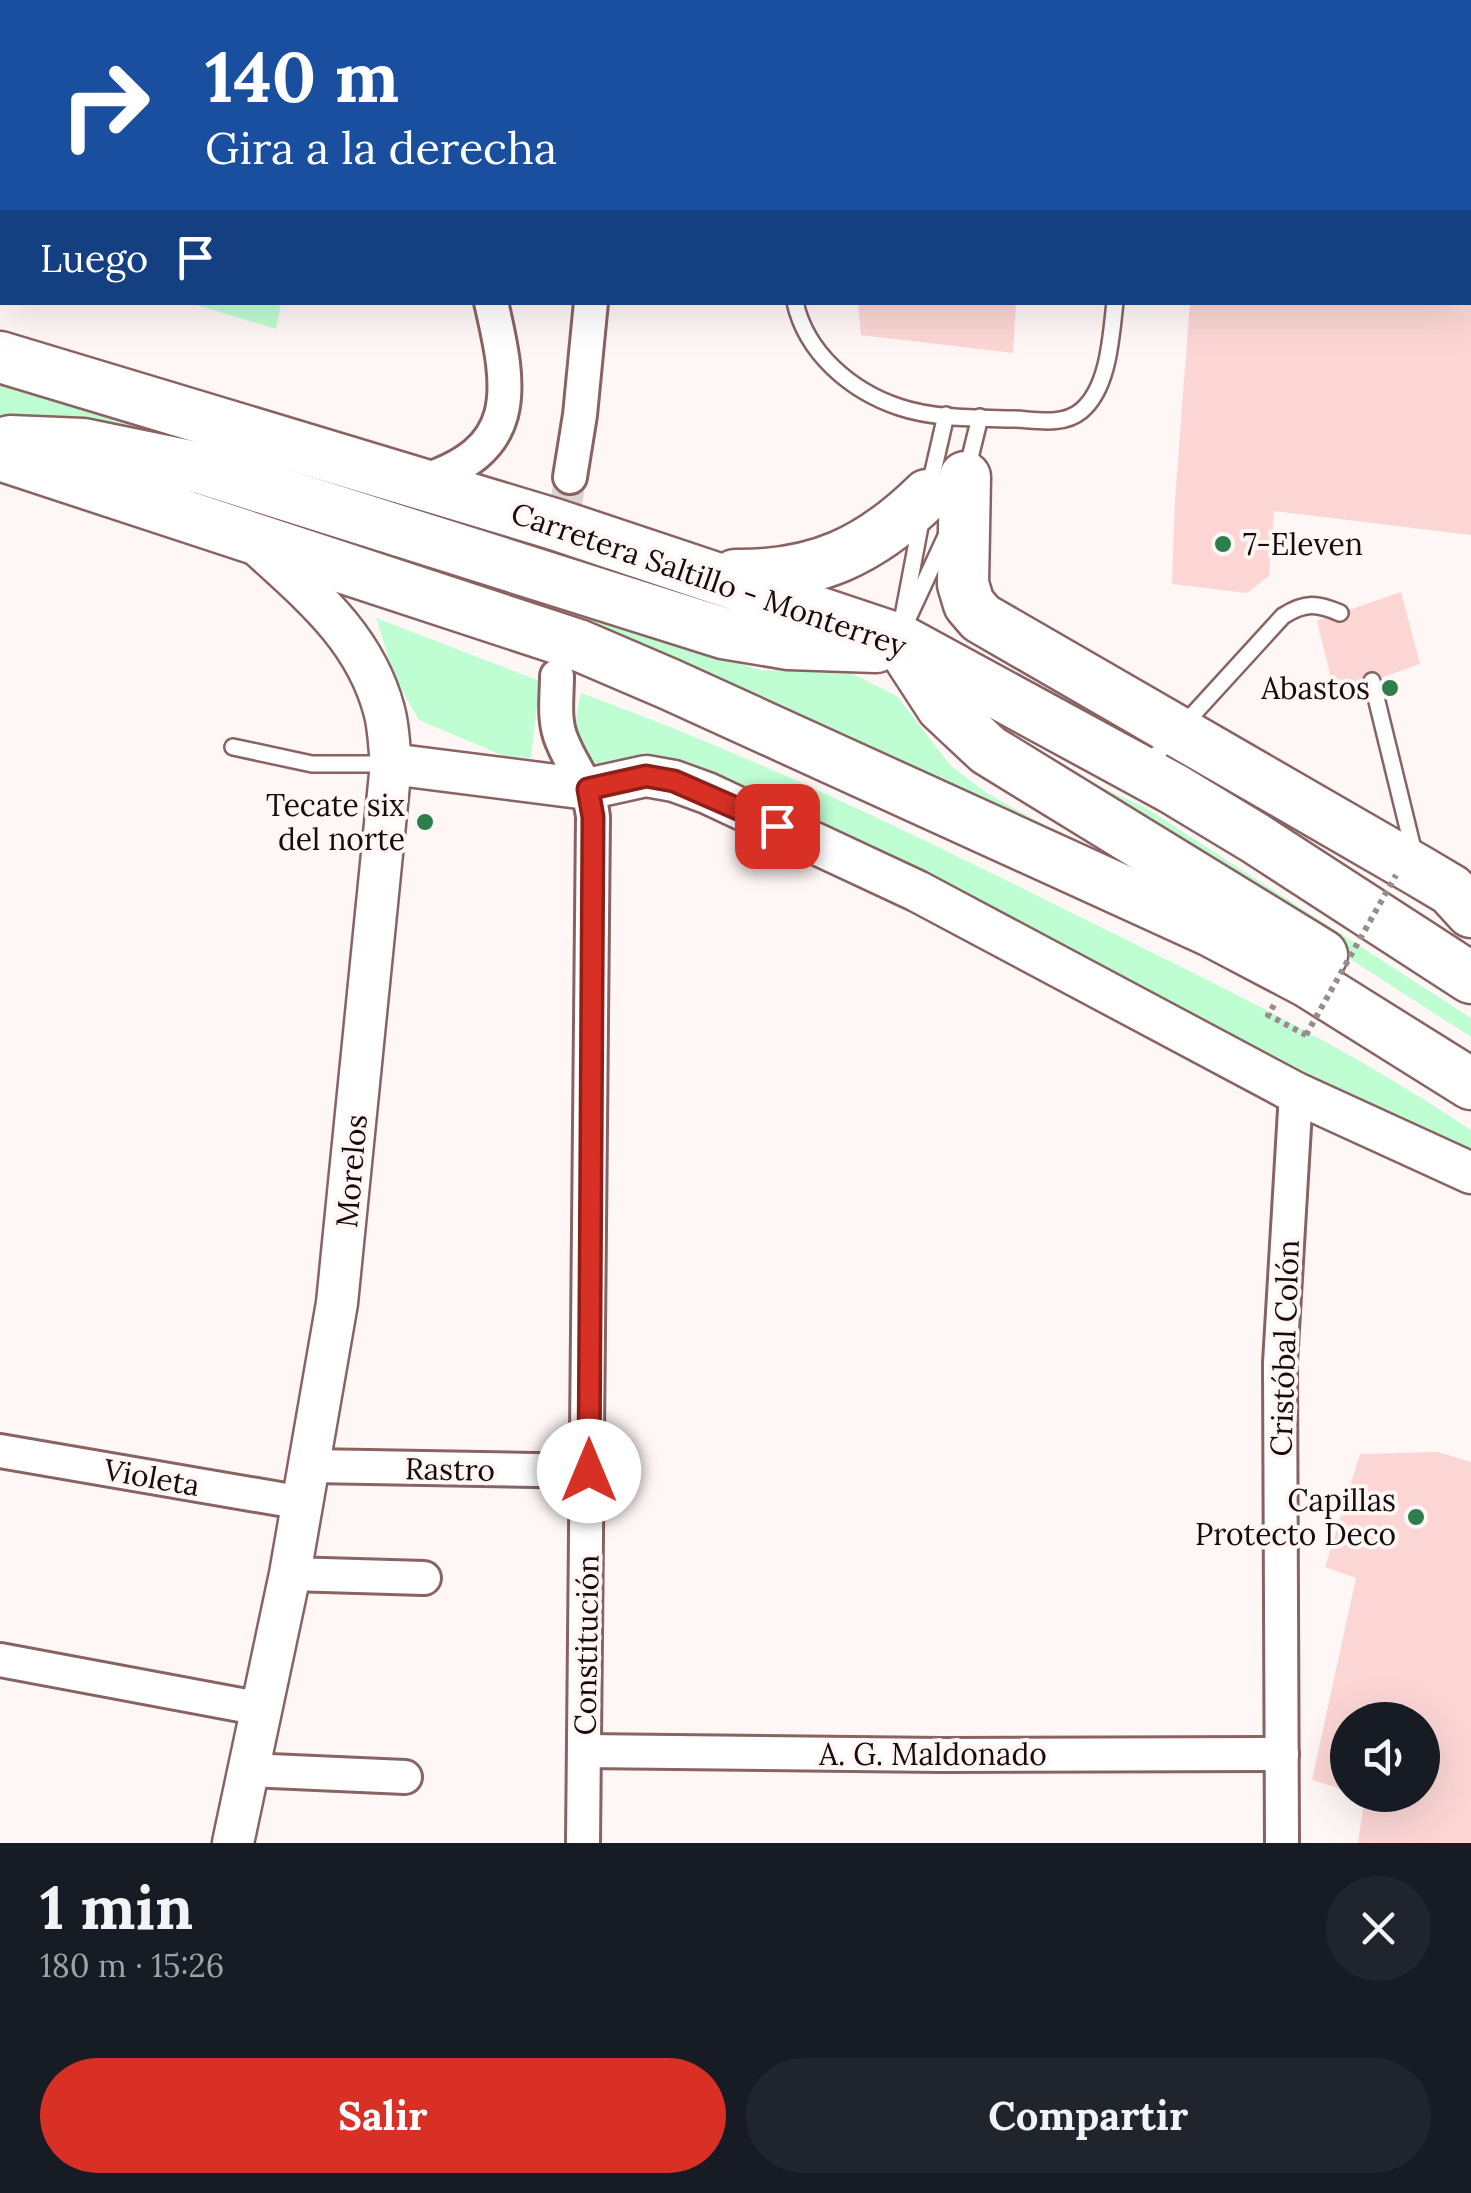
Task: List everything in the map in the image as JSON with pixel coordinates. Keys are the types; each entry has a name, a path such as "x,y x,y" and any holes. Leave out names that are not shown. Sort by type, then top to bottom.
{"main road":[{"name":"Carretera Saltillo - Monterrey","path":"0,357 706,574 898,639 1142,771 1255,838 1471,978"},
{"path":"0,441 83,444 200,468 739,637 789,644 876,647 890,647 898,639 942,707 988,750 1471,1049"},
{"path":"0,456 578,646 750,720 1210,931 1308,982 1471,1084"},
{"path":"706,574 758,575 796,571 833,561 868,544 946,486 963,584 969,604 981,618 1178,730 1407,873 1451,890 1471,912"}],"street":[{"path":"416,483 466,461 503,418 504,358 491,305"},
{"path":"570,477 591,305"},
{"name":"Morelos","path":"233,1843 307,1484 342,1264 391,764 385,712 366,660 334,616 252,540"},
{"name":"Constitución","path":"558,676 556,722 562,742 588,789 593,817 583,1843"},
{"path":"391,764 588,789 646,776 707,793 917,891 1296,1093 1471,1173"},
{"name":"Cristóbal Colón","path":"1282,1843 1280,1363 1296,1093"},
{"name":"Violeta","path":"0,1450 307,1484"},
{"name":"Rastro","path":"307,1484 589,1471"},
{"path":"290,1574 424,1578"},
{"path":"0,1660 262,1709"},
{"name":"A. G. Maldonado","path":"584,1750 1282,1754"},
{"path":"248,1770 405,1777"}],"lane":[{"path":"796,305 799,322 820,355 848,382 900,408 980,418 1060,421 1083,410 1099,384 1115,305"},
{"path":"898,639 946,537 946,414"},
{"path":"898,639 946,486 980,418"},
{"path":"1142,771 1283,616 1304,604 1320,604 1340,613"},
{"path":"1372,681 1407,873"},
{"path":"233,747 312,764 391,764"}],"path":[{"path":"1268,1014 1306,1035 1407,873"}],"green space":[{"path":"197,305 281,305 276,329"},
{"path":"0,375 699,592 679,602 150,442 0,418"},
{"path":"308,523 760,670 796,670 831,663 897,696 951,766 987,793 1140,879 587,633"},
{"path":"376,618 540,681 531,758 504,756 419,720 395,679"},
{"path":"581,693 830,796 1225,989 1374,1070 1471,1130 1471,1152 1453,1150 692,771 644,752 603,773 579,737"},
{"path":"1036,757 1146,808 1471,1018 1471,1037"}],"building":[{"path":"858,305 1016,305 1013,353 861,335"},
{"path":"1190,305 1471,305 1471,535 1274,511 1269,576 1247,593 1172,584"},
{"path":"1401,592 1420,664 1335,694 1317,621"},
{"path":"1438,1452 1471,1462 1471,1843 1358,1843 1363,1812 1440,1812 1440,1702 1330,1702 1330,1786 1312,1780 1356,1578 1325,1567 1360,1454"}],"tunnel":[{"path":"557,656 561,542 570,477"}],"place":[{"name":"7-Eleven","path":"1223,544"},
{"name":"Abastos","path":"1390,688"},
{"name":"Tecate six del norte","path":"425,822"},
{"name":"Capillas Protecto Deco","path":"1416,1517"}],"route":[{"path":"589,1471 593,817 588,789 646,776 674,781 777,826"}]}
